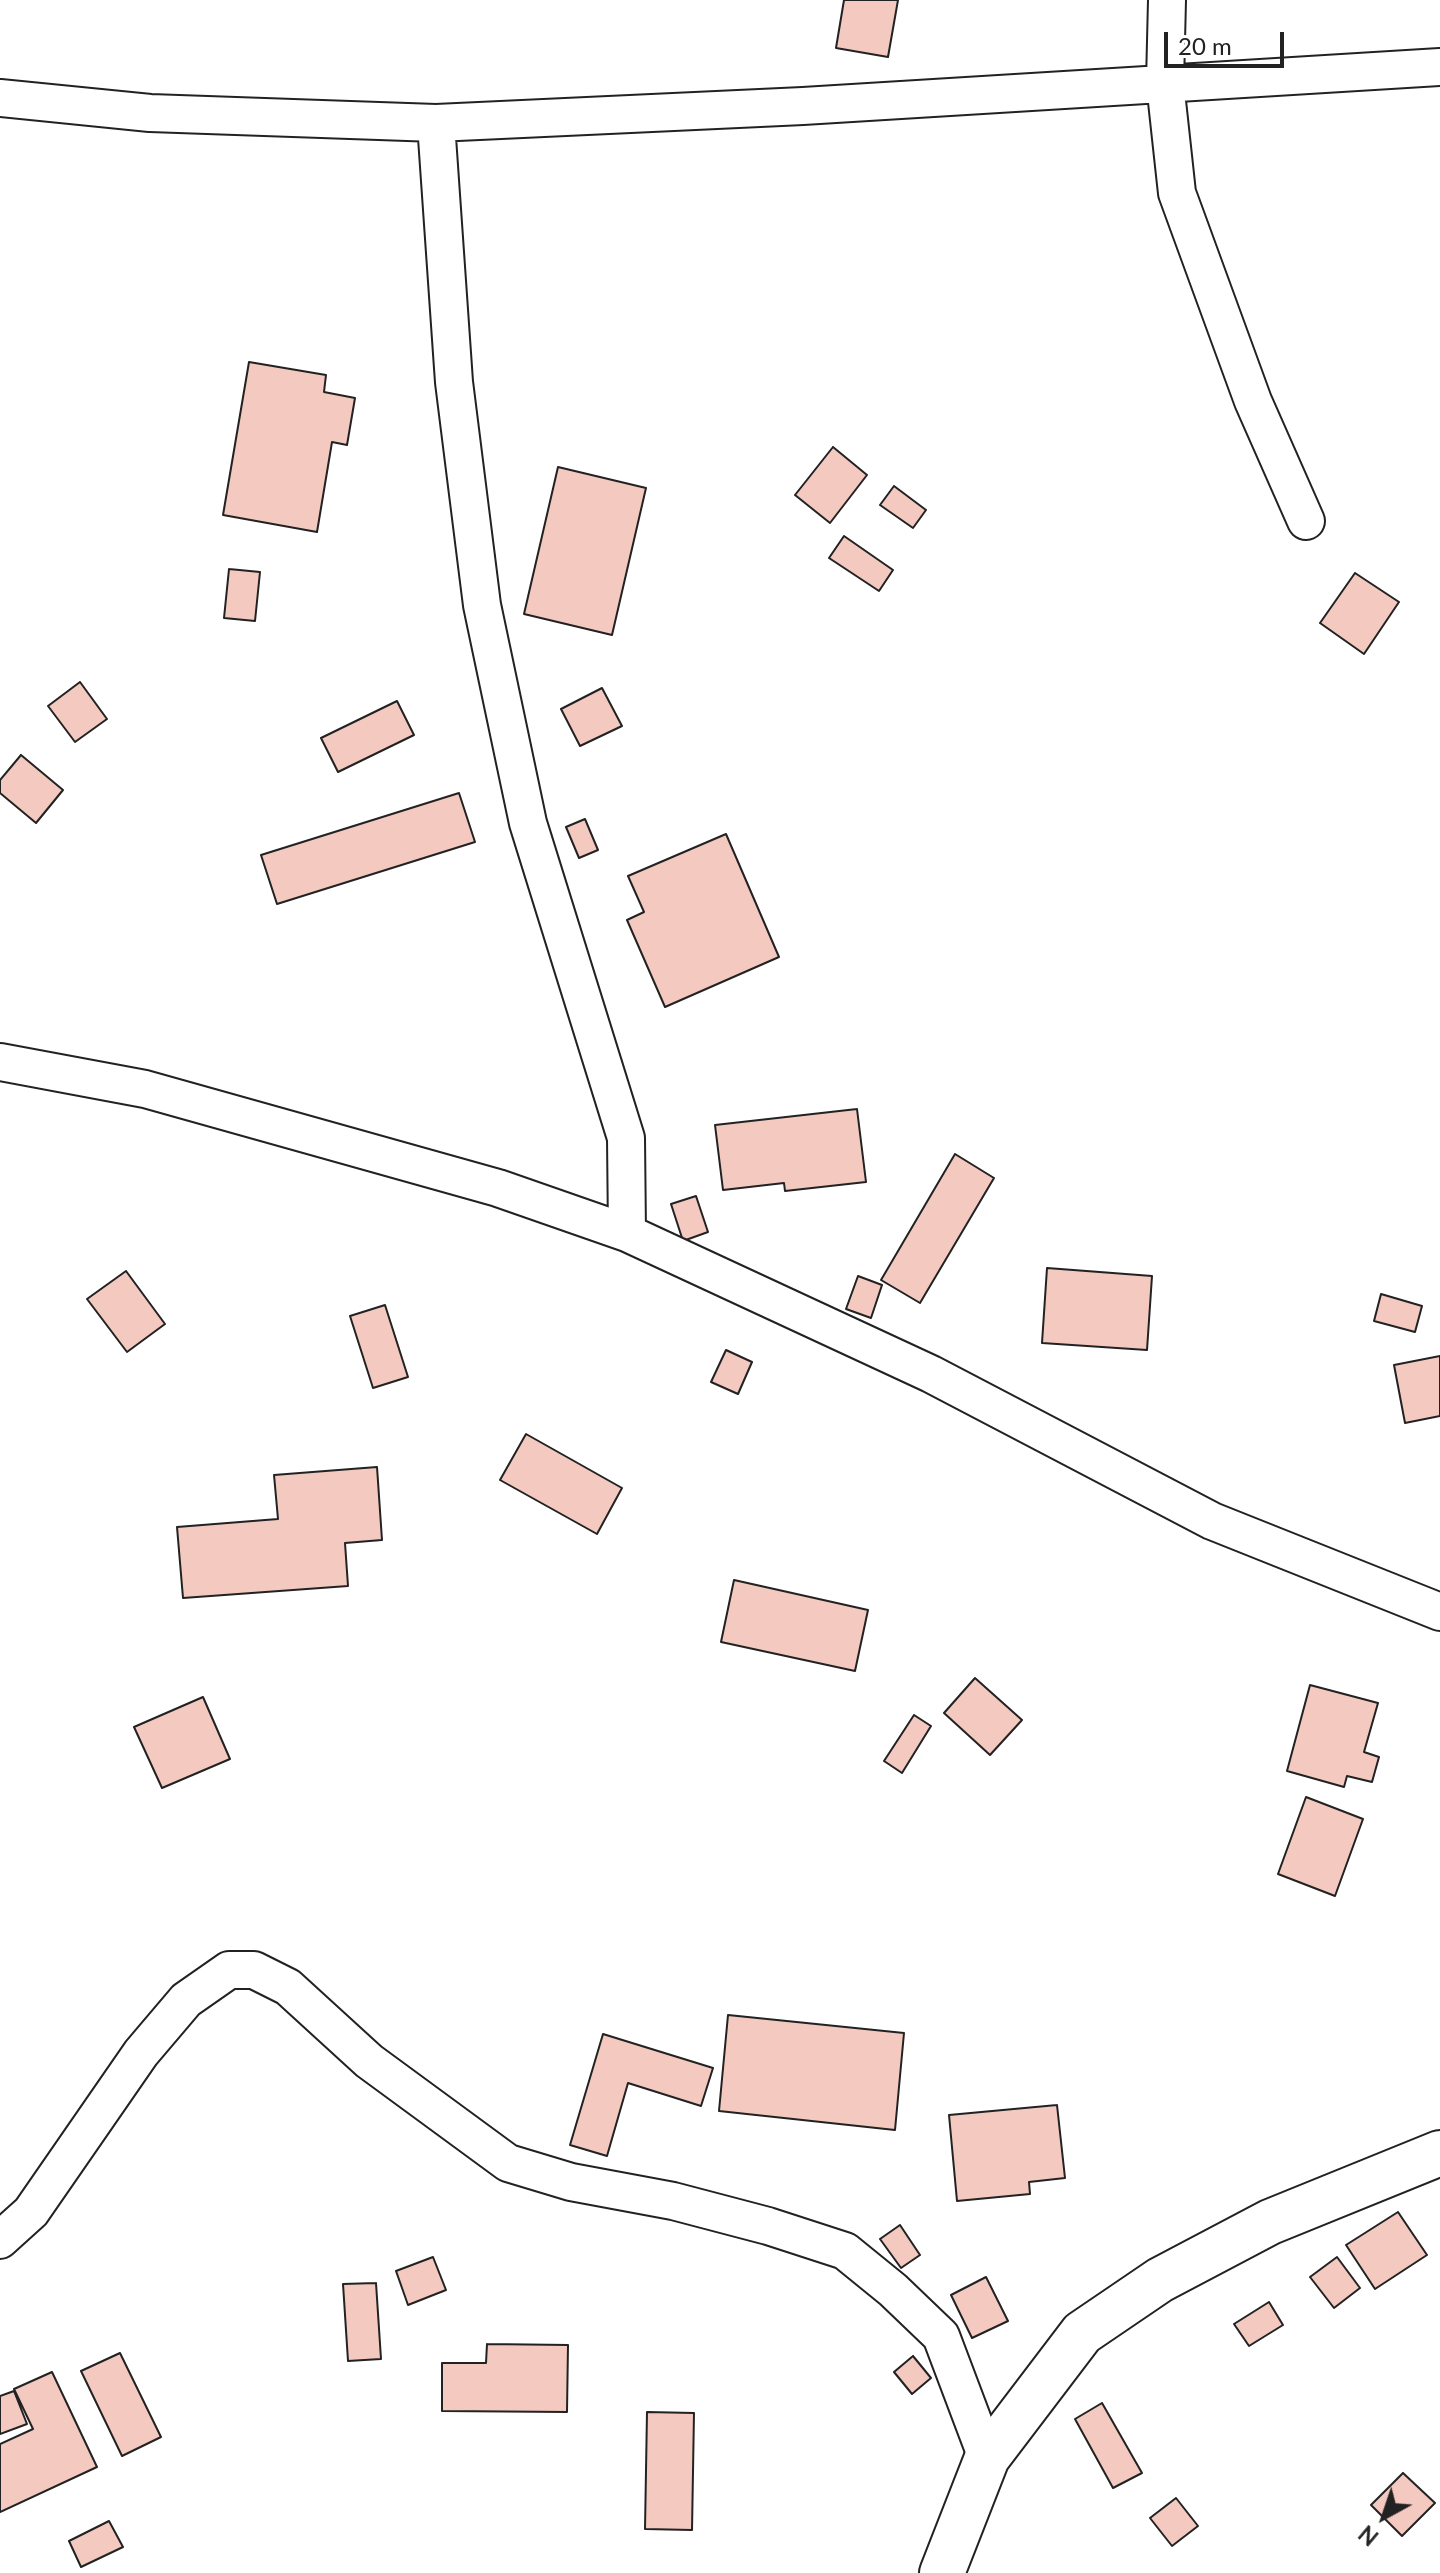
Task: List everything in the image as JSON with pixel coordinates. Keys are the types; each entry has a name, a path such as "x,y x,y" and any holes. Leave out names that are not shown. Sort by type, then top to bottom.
{"main road":[{"path":"942,2573 987,2458 1082,2333 1147,2289 1270,2222 1440,2153"}],"street":[{"path":"1167,0 1165,83 1177,193 1253,401 1306,521"},
{"path":"0,98 150,113 436,123 803,106 1440,67"},
{"path":"436,123 454,382 482,605 528,823 626,1138 627,1233"},
{"path":"0,1062 145,1089 498,1188 627,1233 931,1374 1212,1521 1440,1612"},
{"path":"0,2240 31,2212 141,2053 186,2000 229,1970 254,1970 288,1987 369,2061 508,2163 571,2182 673,2201 768,2226 845,2251 893,2290 941,2336 987,2458"}],"building":[{"path":"844,0 898,0 888,57 836,48"},
{"path":"249,362 326,375 324,392 355,398 347,445 332,442 317,532 223,515"},
{"path":"833,447 867,475 830,523 795,495"},
{"path":"558,467 646,488 612,635 524,614"},
{"path":"894,486 926,510 913,528 880,505"},
{"path":"844,536 893,570 879,591 829,558"},
{"path":"229,569 260,572 255,621 224,618"},
{"path":"1355,573 1399,602 1364,654 1320,623"},
{"path":"80,682 107,719 75,742 48,706"},
{"path":"602,688 622,726 580,746 561,709"},
{"path":"397,701 414,735 338,772 321,738"},
{"path":"21,755 63,790 36,823 0,793 0,780"},
{"path":"459,793 475,842 277,904 261,855"},
{"path":"585,819 598,850 579,858 566,827"},
{"path":"726,834 779,957 665,1007 627,920 644,912 628,876"},
{"path":"857,1109 866,1182 785,1191 784,1183 723,1190 715,1125"},
{"path":"955,1154 994,1178 920,1303 881,1280"},
{"path":"696,1196 708,1232 683,1241 671,1204"},
{"path":"1047,1268 1152,1276 1147,1350 1042,1343"},
{"path":"126,1271 165,1324 127,1352 87,1299"},
{"path":"858,1276 882,1285 871,1318 846,1309"},
{"path":"1381,1294 1422,1306 1415,1332 1374,1321"},
{"path":"385,1305 408,1377 373,1388 350,1316"},
{"path":"726,1350 752,1362 738,1394 711,1382"},
{"path":"1440,1356 1440,1416 1405,1423 1394,1365"},
{"path":"526,1434 622,1488 597,1534 500,1480"},
{"path":"377,1467 382,1540 345,1543 348,1586 183,1598 177,1527 278,1519 274,1475"},
{"path":"734,1580 868,1610 855,1671 721,1642"},
{"path":"975,1678 1022,1720 990,1755 944,1713"},
{"path":"1310,1685 1378,1703 1364,1752 1379,1757 1372,1782 1347,1776 1344,1787 1287,1771"},
{"path":"203,1697 230,1759 162,1788 134,1727"},
{"path":"914,1715 931,1726 902,1773 884,1761"},
{"path":"1306,1797 1363,1819 1335,1896 1278,1874"},
{"path":"728,2015 904,2033 895,2130 719,2111"},
{"path":"603,2034 713,2068 701,2106 628,2083 607,2156 570,2145"},
{"path":"1057,2105 1065,2178 1029,2182 1030,2194 957,2201 949,2115"},
{"path":"1398,2212 1427,2255 1375,2289 1346,2245"},
{"path":"900,2225 920,2255 901,2268 880,2239"},
{"path":"433,2257 446,2290 408,2305 396,2271"},
{"path":"1337,2257 1360,2288 1334,2308 1310,2277"},
{"path":"986,2277 1008,2321 972,2338 951,2295"},
{"path":"376,2283 381,2359 348,2361 343,2284"},
{"path":"1269,2302 1283,2325 1249,2346 1234,2324"},
{"path":"487,2344 568,2345 567,2412 442,2411 442,2363 486,2363"},
{"path":"120,2353 161,2437 122,2456 81,2371"},
{"path":"913,2356 931,2378 912,2394 894,2372"},
{"path":"52,2372 97,2467 0,2512 0,2444 33,2429 14,2389"},
{"path":"14,2391 27,2424 0,2434 0,2396"},
{"path":"1102,2403 1142,2473 1113,2488 1075,2419"},
{"path":"647,2412 694,2413 692,2530 645,2529"},
{"path":"1403,2473 1435,2503 1402,2536 1371,2505"},
{"path":"1176,2498 1198,2526 1172,2546 1150,2518"},
{"path":"109,2521 123,2547 81,2567 69,2541"}]}
